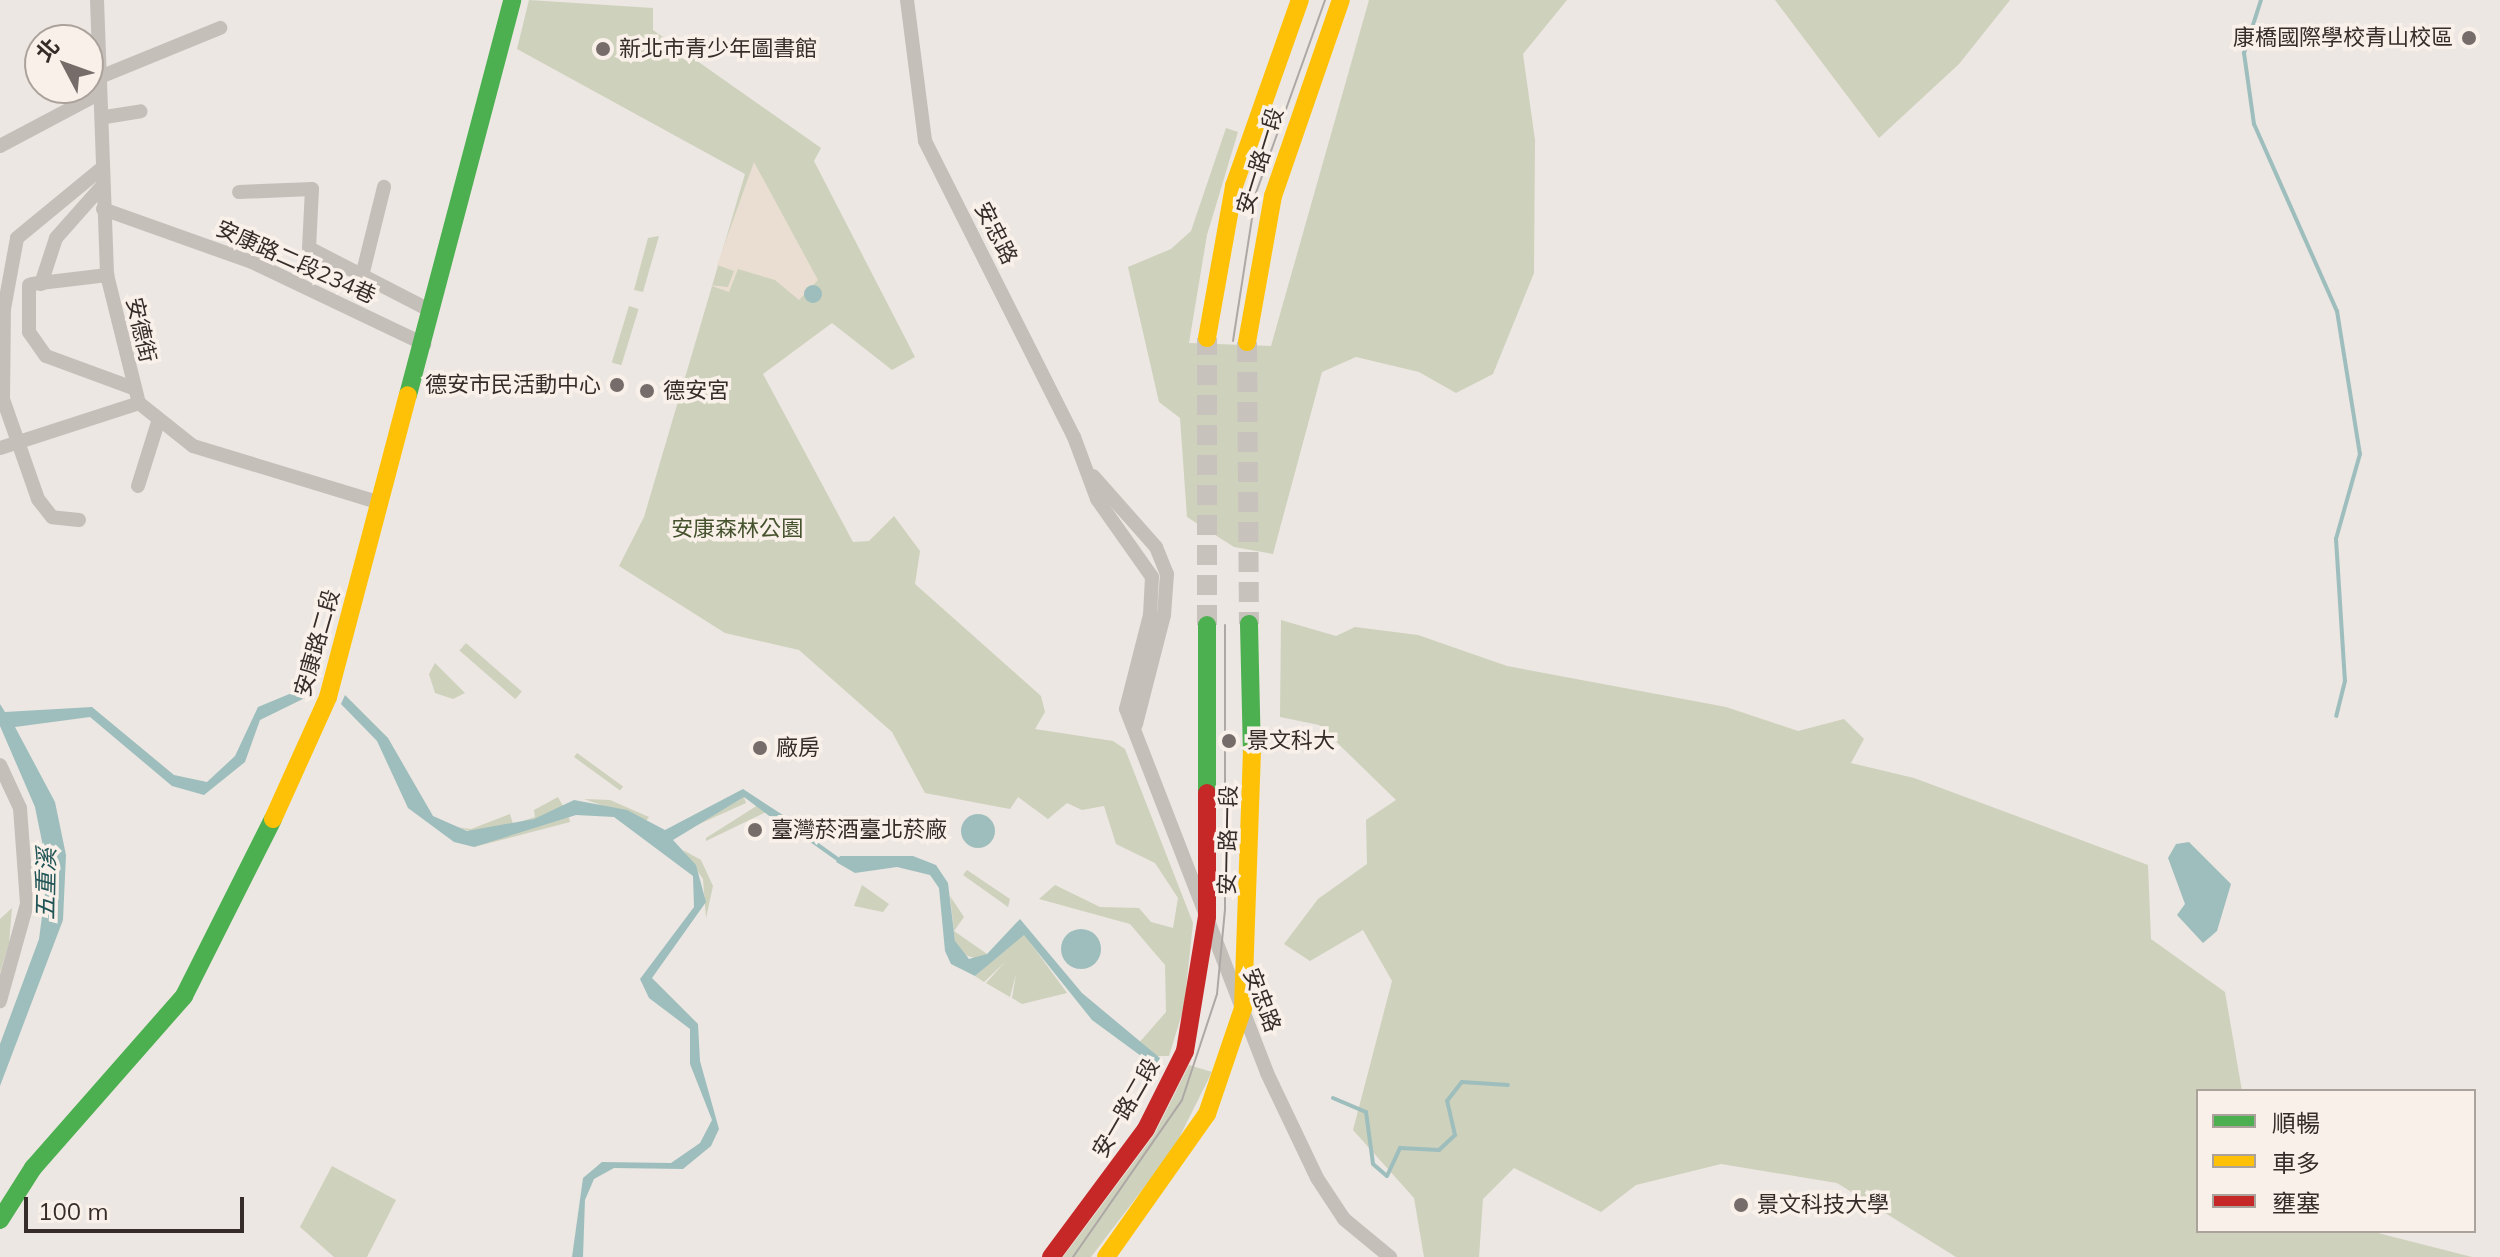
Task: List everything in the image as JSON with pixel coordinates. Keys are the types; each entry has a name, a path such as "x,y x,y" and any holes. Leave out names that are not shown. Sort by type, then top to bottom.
{"street":[{"name":"安德街","path":"97,0 98,24"},
{"name":"安康路二段","path":"0,1220 42,1158 184,996 233,909 328,697 424,344 512,0"},
{"name":"安忠路","path":"907,0 922,135 1090,473 1105,513 1152,577 1150,615 1127,691 1136,733 1243,1008 1328,1198 1390,1257"},
{"name":"安一路一段","path":"1207,338 1234,186 1300,0"},
{"name":"安一路一段","path":"1247,342 1273,196 1341,0"},
{"path":"104,75 220,28"},
{"path":"0,146 79,104"},
{"name":"安德街","path":"102,104 107,275 139,403 158,422 193,446 381,503"},
{"path":"105,117 141,111"},
{"path":"79,520 61,520 41,508 17,442 1,379 3,286 17,238 102,168"},
{"path":"103,185 56,238 35,284 29,332 46,356 133,388"},
{"path":"361,280 384,187"},
{"path":"239,192 312,189 309,248 361,280 431,311"},
{"name":"安康路二段234巷","path":"103,209 252,262 424,344"},
{"path":"3,286 107,275"},
{"path":"0,448 139,403"},
{"path":"138,486 158,422"},
{"name":"安一路一段","path":"1243,1008 1253,831 1249,624"},
{"name":"安一路一段","path":"1207,625 1207,917"},
{"path":"0,765 20,808 27,904 0,1001"},
{"name":"安一路二段","path":"1051,1257 1167,1091 1198,1004 1207,917"},
{"path":"1106,1257 1207,1114 1243,1008"}],"green space":[{"name":"安康森林公園","path":"529,0 653,8 653,30 821,148 814,161 915,357 892,370 832,323 763,374 853,542 869,541 894,516 920,551 915,584 1041,696 1045,712 1035,729 1113,741 1125,749 1193,923 1184,1007 1169,1056 1154,1056 1138,1044 1166,1012 1165,965 1130,924 1039,899 1055,885 1100,907 1139,908 1151,922 1173,928 1178,898 1155,863 1116,844 1104,806 1082,810 1067,803 1048,819 1018,797 1010,809 925,793 892,732 799,650 725,633 619,566 644,517 745,174 517,49"},
{"path":"1369,0 1567,0 1523,54 1535,140 1534,273 1493,374 1456,393 1419,372 1356,357 1322,372 1273,554 1234,547 1187,517 1180,418 1159,402 1128,267 1171,249 1191,231 1226,128 1238,132 1207,235 1189,343 1271,346"},
{"path":"1775,0 2010,0 1959,64 1879,138"},
{"path":"659,236 643,292 634,290 648,238"},
{"path":"629,306 639,309 621,365 612,362"},
{"path":"1281,620 1336,636 1355,627 1418,635 1507,666 1726,707 1798,731 1844,719 1864,739 1851,763 1914,778 2148,865 2151,939 2225,992 2242,1089 2196,1089 2196,1233 2378,1233 2472,1257 1956,1257 1837,1183 1721,1164 1636,1185 1601,1212 1514,1168 1483,1199 1479,1257 1424,1257 1414,1198 1353,1130 1392,981 1363,930 1310,961 1284,944 1318,899 1367,864 1366,820 1396,800 1319,725 1280,717"},
{"path":"466,643 522,692 515,699 459,651"},
{"path":"435,663 465,693 453,699 435,693 429,674"},
{"path":"577,753 623,787 620,791 574,757"},
{"path":"558,797 564,808 534,819 478,833 455,827 471,829 510,814 513,824 535,817 534,810"},
{"path":"744,797 746,803 697,825"},
{"path":"584,799 610,800 649,817 646,821"},
{"path":"758,805 766,812 706,841 706,838"},
{"path":"569,817 570,822 474,847 481,843"},
{"path":"683,850 701,860 713,886 706,918 703,879"},
{"path":"967,870 1010,899 1008,907 963,875"},
{"path":"862,885 889,904 883,912 854,906"},
{"path":"950,896 964,917 954,931 987,954 977,959 962,954 955,941"},
{"path":"12,908 9,943 0,973 0,919"},
{"path":"1024,934 1067,993 1022,1004 1012,998 1016,974 1010,997 986,983 1006,961 984,982 975,976"},
{"path":"1189,1065 1212,1072 1174,1148 1091,1257 1063,1257 1154,1135"},
{"path":"332,1166 396,1200 367,1257 334,1257 300,1227"}],"shaded area":[{"path":"754,162 818,280 799,300 775,280 738,269 729,292 709,285 728,287 734,271 717,265"}],"water":[{"path":"809,285 817,285 822,294 820,301 809,303 804,298 804,290"},
{"name":"五重溪","path":"316,683 313,694 260,720 245,762 204,795 172,786 90,717 15,727 55,802 66,855 63,920 0,1086 0,1044 39,939 48,871 35,807 0,726 0,704 5,712 92,707 174,775 207,782 235,756 258,707"},
{"path":"345,695 388,738 433,816 467,831 534,819 574,800 627,810 665,830 743,789 789,819 784,827 744,797 673,840 696,865 706,902 652,978 698,1024 700,1061 719,1129 711,1146 683,1169 614,1168 594,1179 585,1200 583,1257 572,1257 583,1178 602,1162 671,1163 700,1143 712,1120 690,1064 690,1029 649,998 640,979 694,907 693,876 614,817 576,815 474,847 454,842 408,808 377,741 341,704"},
{"path":"978,814 990,819 995,831 990,843 978,848 966,843 961,831 966,819"},
{"path":"2189,842 2231,884 2217,931 2203,943 2177,915 2185,904 2168,858 2176,844"},
{"path":"840,856 913,856 936,865 948,883 955,941 969,959 987,954 1020,919 1082,993 1160,1058 1156,1067 1092,1020 1024,935 975,976 951,964 945,951 939,888 930,875 897,867 855,873 836,862"},
{"path":"1081,929 1095,935 1101,949 1095,963 1081,969 1067,963 1061,949 1067,935"}],"waterway":[{"path":"2261,0 2244,53 2254,124 2337,311 2360,454 2336,539 2345,681 2336,716"},
{"path":"784,821 842,862"},
{"path":"1333,1098 1366,1112 1373,1164 1387,1176 1400,1148 1439,1150 1455,1135 1447,1101 1462,1082 1508,1085"}],"tunnel":[{"path":"1207,338 1207,625"},
{"path":"1247,342 1249,624"}],"tram line":[{"path":"1233,341 1256,193 1325,0"},
{"path":"1073,1257 1182,1100 1217,994 1225,909 1225,625"}],"traffic: fast":[{"path":"408,395 512,0"},
{"path":"1249,624 1252,752"},
{"path":"1207,625 1207,793"},
{"path":"0,1220 33,1168 184,996 273,819"}],"traffic: slow":[{"path":"1207,338 1234,186 1300,0"},
{"path":"1247,342 1273,196 1341,0"},
{"path":"273,819 328,697 408,395"},
{"path":"1106,1257 1207,1114 1243,1008 1252,752"}],"traffic: jam":[{"path":"1051,1257 1146,1129 1185,1051 1207,917 1207,793"}],"place":[{"name":"康橋國際學校青山校區","path":"2469,38"},
{"name":"新北市青少年圖書館","path":"603,49"},
{"name":"德安市民活動中心","path":"617,385"},
{"name":"德安宮","path":"647,391"},
{"name":"景文科大","path":"1229,741"},
{"name":"廠房","path":"760,748"},
{"name":"臺灣菸酒臺北菸廠","path":"755,830"},
{"name":"景文科技大學","path":"1741,1205"}]}
